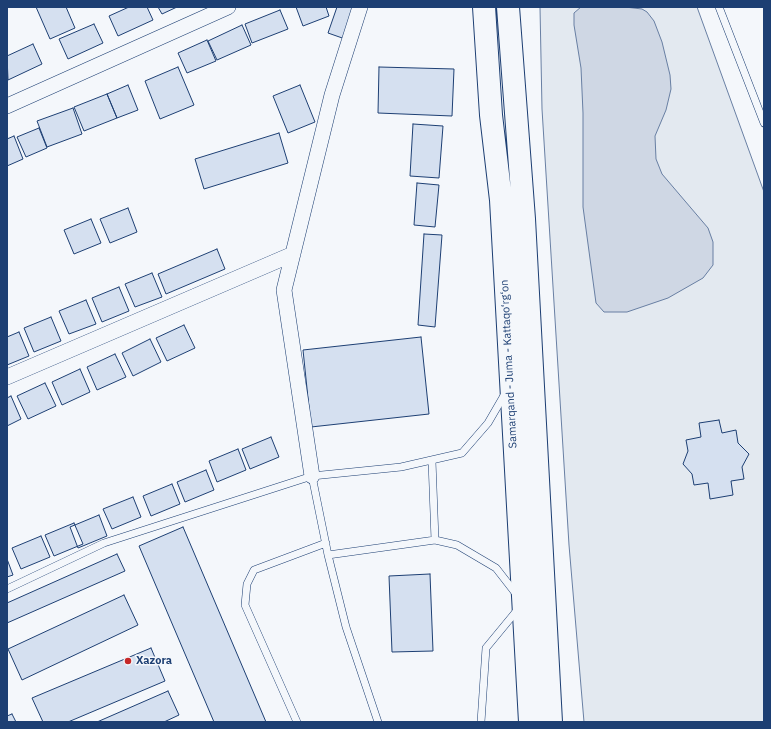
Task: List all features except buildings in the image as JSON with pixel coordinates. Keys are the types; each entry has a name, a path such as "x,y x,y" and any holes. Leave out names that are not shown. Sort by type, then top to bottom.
{"main road":[{"name":"Samarqand - Juma - Kattaqo‘rg‘on","path":"484,7 491,115 501,200 510,385 530,722"},
{"name":"Samarqand - Juma - Kattaqo‘rg‘on","path":"508,7 524,219 551,722"}],"street":[{"path":"7,106 228,7"},
{"path":"312,476 284,290 332,95 360,7"},
{"path":"7,377 293,254"}],"lane":[{"path":"719,7 764,123"},
{"path":"7,589 104,543 312,476 401,466 462,454 488,422 510,385"},
{"path":"432,460 435,540"},
{"path":"312,476 328,556 346,627 378,722"},
{"path":"328,556 435,540 458,545 496,568 523,603 486,648 481,722"},
{"path":"297,722 245,605 247,584 254,570 326,543"}],"shaded area":[{"path":"540,7 697,7 764,192 764,722 584,722 569,545 542,109"},
{"path":"581,7 625,7 642,9 647,12 654,21 662,42 670,75 671,89 666,110 655,136 656,159 662,174 708,228 713,242 713,265 703,278 668,298 627,312 604,312 596,303 583,207 583,113 581,68 574,25 574,13"}],"place":[{"name":"Xazora","path":"128,661"}]}
